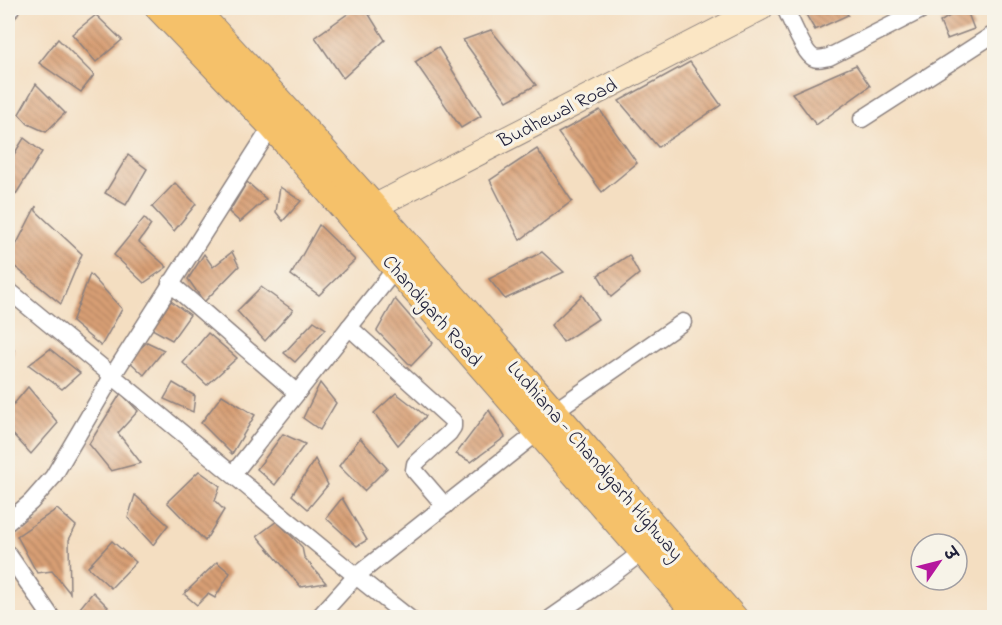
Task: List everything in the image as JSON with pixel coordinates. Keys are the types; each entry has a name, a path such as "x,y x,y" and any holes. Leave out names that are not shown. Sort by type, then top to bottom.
{"main road":[{"name":"Chandigarh Road","path":"159,8 272,126 363,212 396,267 546,422 642,552 700,618"},
{"name":"Ludhiana - Chandigarh Highway","path":"193,8 254,73 363,212 546,422 734,618"}],"street":[{"path":"8,13 11,8"},
{"name":"Budhewal Road","path":"363,212 761,8"},
{"path":"785,8 806,51 812,57 819,59 830,57 925,8"},
{"path":"862,119 994,34"},
{"path":"8,522 53,477 112,375 272,126"},
{"path":"233,474 396,267"},
{"path":"170,283 297,393"},
{"path":"8,290 409,618"},
{"path":"318,618 356,576 446,506 546,422 683,322"},
{"path":"349,327 453,421 453,427 449,433 419,459 414,470 446,506"},
{"path":"550,618 642,552"},
{"path":"8,554 52,618"}],"building":[{"path":"356,8 365,8 385,40 343,78 315,37"},
{"path":"818,8 843,8 848,15 815,30 805,13"},
{"path":"962,8 966,8 974,29 947,39 940,22"},
{"path":"96,15 122,40 96,62 72,34"},
{"path":"491,30 536,85 507,101 463,40"},
{"path":"58,39 94,75 81,92 39,63"},
{"path":"438,47 481,116 461,128 415,62"},
{"path":"690,62 721,105 658,147 619,101"},
{"path":"856,65 870,86 816,125 792,93"},
{"path":"36,84 65,113 46,132 28,124 19,114"},
{"path":"600,110 637,163 602,192 558,133"},
{"path":"24,138 42,152 16,194 8,186 8,164"},
{"path":"537,149 572,201 520,240 490,180"},
{"path":"128,155 147,169 126,205 105,193"},
{"path":"247,182 266,199 240,222 229,212"},
{"path":"175,183 196,204 174,231 152,207"},
{"path":"280,187 301,201 283,221 276,212"},
{"path":"36,206 36,211 82,254 61,304 8,261"},
{"path":"144,218 151,225 139,242 167,267 144,283 114,255"},
{"path":"319,225 355,260 319,295 291,275"},
{"path":"232,252 239,266 204,302 188,279 204,254 213,267"},
{"path":"542,252 564,272 505,299 489,279"},
{"path":"629,255 639,274 611,297 598,275"},
{"path":"90,274 122,309 101,346 72,322"},
{"path":"261,287 293,310 265,341 237,311"},
{"path":"582,295 598,319 563,342 551,325"},
{"path":"395,299 433,343 411,366 377,331"},
{"path":"171,301 190,315 172,340 152,329"},
{"path":"314,321 326,329 295,362 284,353"},
{"path":"208,333 237,358 207,385 183,363"},
{"path":"147,342 164,350 144,375 128,360"},
{"path":"8,344 14,350 8,368"},
{"path":"50,349 80,373 62,389 29,365"},
{"path":"173,383 195,396 193,412 164,399"},
{"path":"320,383 336,403 320,430 303,418"},
{"path":"28,387 58,423 31,454 8,429 8,411"},
{"path":"121,393 138,411 118,433 141,463 111,471 89,444"},
{"path":"396,393 426,416 398,445 374,413"},
{"path":"222,395 255,415 232,454 201,423"},
{"path":"489,410 505,437 471,462 456,454"},
{"path":"283,434 305,444 275,485 257,469"},
{"path":"360,438 387,468 364,491 339,466"},
{"path":"315,459 328,485 308,509 292,495"},
{"path":"199,471 220,486 215,501 224,510 205,541 167,502"},
{"path":"135,495 168,525 153,545 128,518"},
{"path":"342,498 367,540 357,546 326,518"},
{"path":"57,509 76,526 69,540 70,593 52,571 37,573 17,536"},
{"path":"277,521 302,547 304,557 326,583 301,587 257,536"},
{"path":"112,541 136,562 111,588 88,567"},
{"path":"217,562 230,573 215,598 208,594 197,605 184,594"},
{"path":"93,592 108,607 96,618 77,618 75,614"}]}
